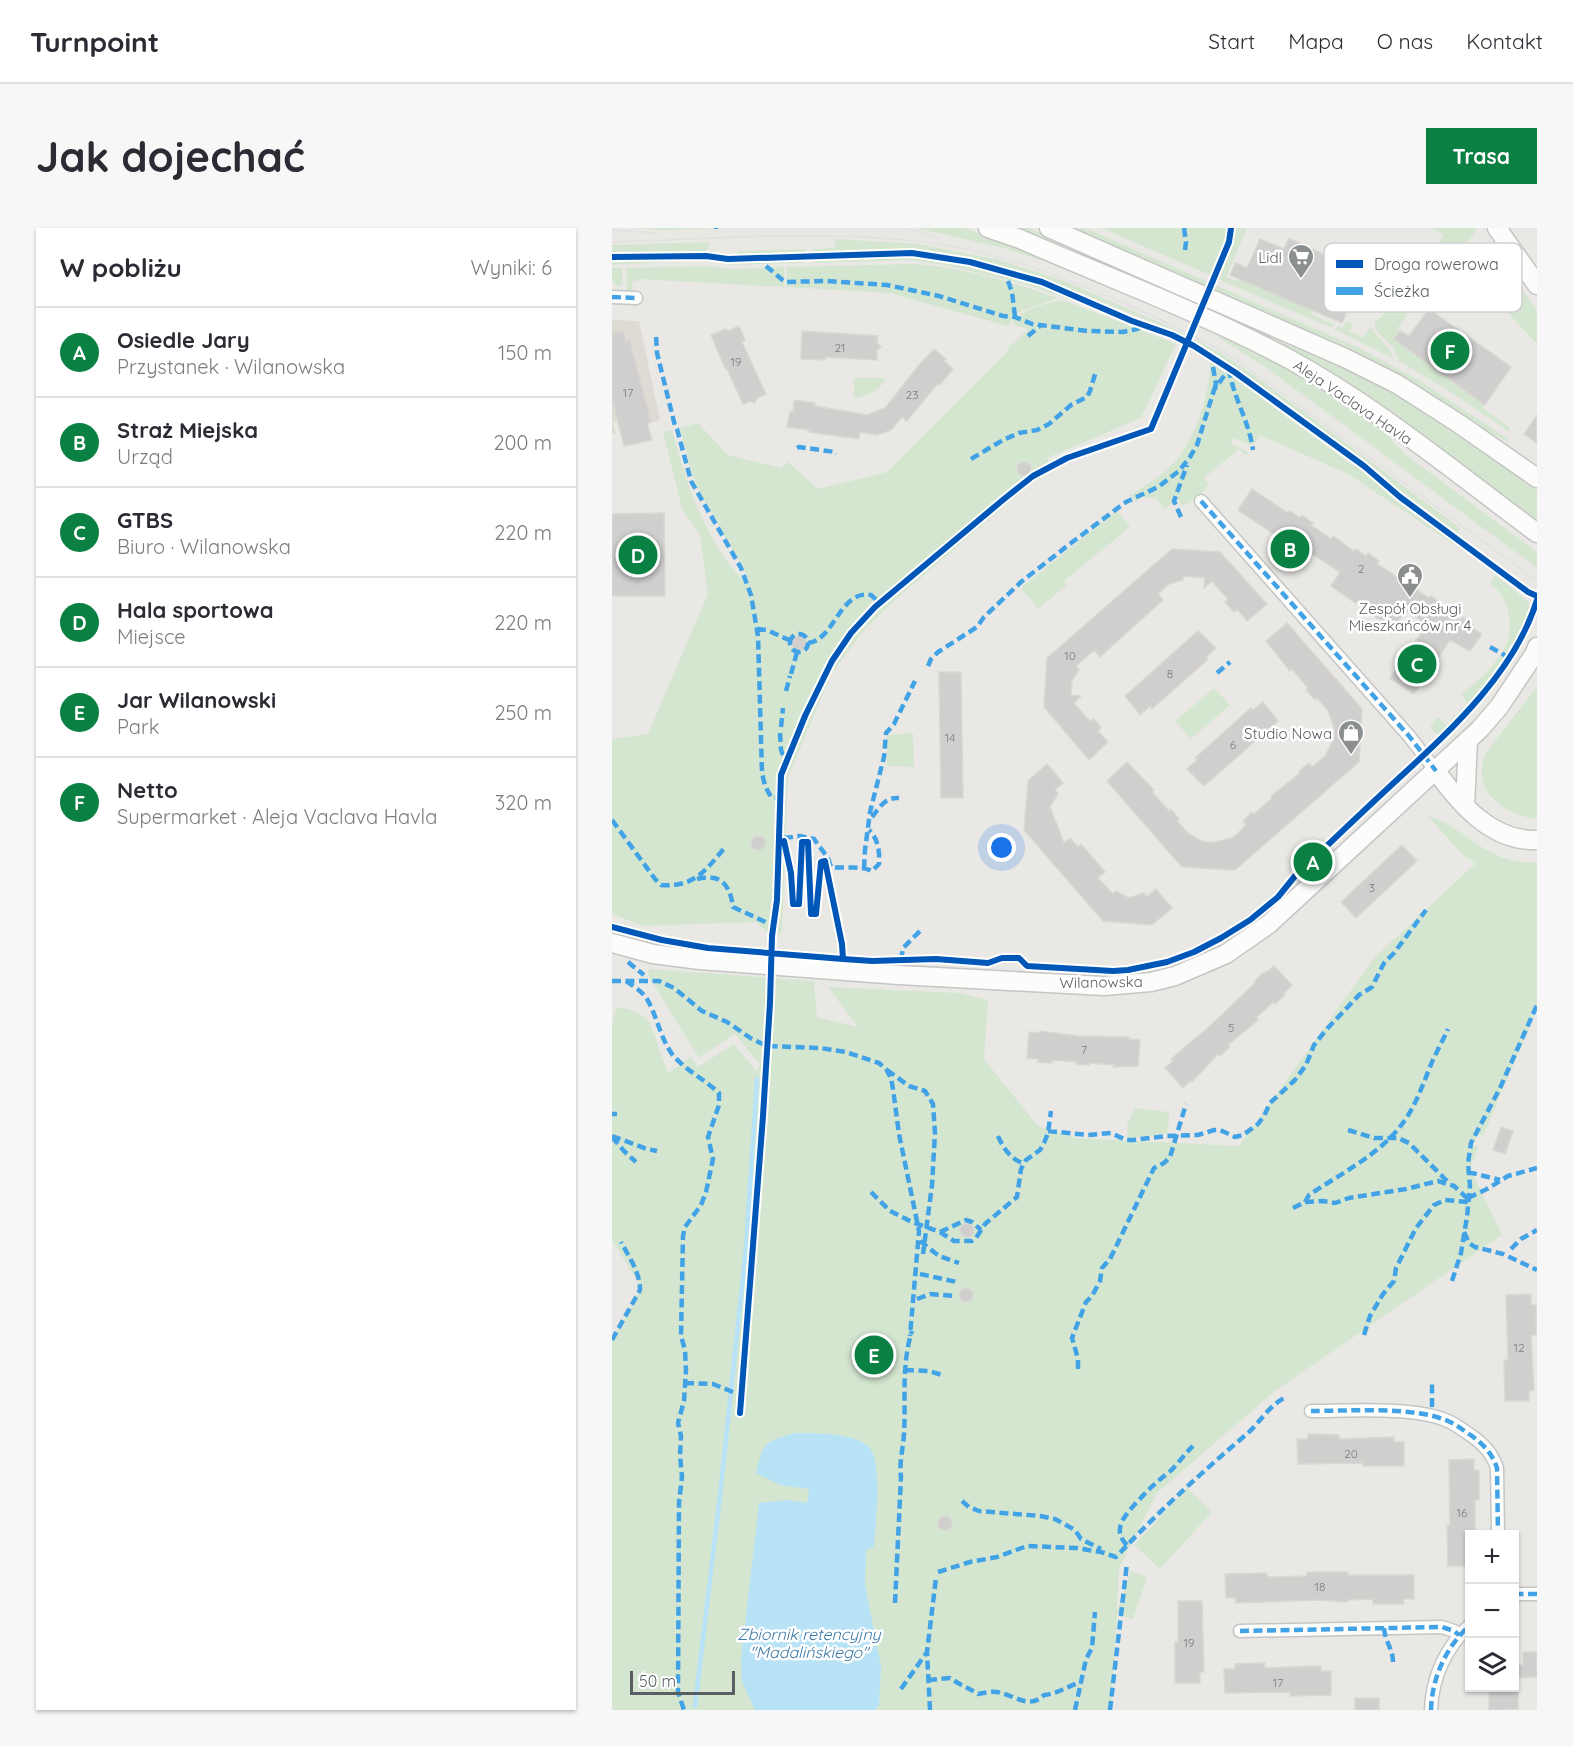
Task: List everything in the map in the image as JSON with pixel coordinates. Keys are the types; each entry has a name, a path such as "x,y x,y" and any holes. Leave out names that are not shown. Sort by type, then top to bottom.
{"street":[{"name":"Aleja Vaclava Havla","path":"988,228 1020,239 1222,326 1287,358 1331,384 1385,421 1537,533"},
{"name":"Aleja Vaclava Havla","path":"1049,228 1345,357 1396,384 1458,423 1537,478"},
{"path":"1497,228 1508,243"},
{"path":"1522,264 1537,285"},
{"path":"612,297 636,298"},
{"path":"1202,501 1402,728 1453,794 1490,827 1506,836 1524,841 1537,840"},
{"name":"Wilanowska","path":"612,943 653,954 700,960 899,975 1104,986 1151,982 1185,972 1226,954 1254,936 1436,771 1499,706 1536,650"},
{"path":"1465,806 1468,740"},
{"path":"1311,1411 1418,1413 1448,1421 1457,1426 1490,1451 1494,1458 1497,1468 1498,1530"},
{"path":"1519,1591 1537,1593"},
{"path":"1240,1631 1442,1627 1459,1635"},
{"path":"1431,1710 1439,1668 1465,1629"}],"shaded area":[{"path":"612,320 639,321 660,420 647,424 652,440 624,446 618,421 613,423 616,433 612,434"}],"green space":[{"path":"633,228 708,228 708,229 663,230"},
{"path":"917,228 964,228 1017,246 1070,270 1007,249"},
{"path":"1012,228 1029,228 1318,354 1386,387 1454,429 1537,487 1537,524 1375,404"},
{"path":"1068,228 1085,228 1359,348 1415,378 1507,438 1509,442"},
{"path":"1101,228 1229,228 1210,275"},
{"path":"1235,228 1247,228 1226,277 1237,281 1239,279 1313,311 1311,314 1335,325 1330,327 1218,279 1232,246"},
{"path":"1430,228 1476,228 1471,238 1463,243 1440,243 1443,234"},
{"path":"836,239 918,244 999,260 1062,280 1181,332 1221,353 1257,377 1460,528 1457,533 1401,491 1358,454 1354,455 1243,373 1199,344 1169,329 1070,289 1001,267 935,253 907,251 812,253 812,249 835,248"},
{"path":"710,242 709,247 703,253 612,255 612,245"},
{"path":"806,249 806,253 738,255 737,251"},
{"path":"912,256 967,264 1021,278 1125,318 1021,283 950,266 911,260 816,263 813,259"},
{"path":"806,259 803,263 730,265 727,263 727,261"},
{"path":"612,260 696,260 612,265"},
{"path":"910,264 966,271 1058,298 1018,312 1008,326 889,293 786,287 787,267"},
{"path":"707,266 729,269 784,267 784,287 638,279 638,281 633,281 632,291 627,291 627,268"},
{"path":"612,268 622,268 622,286 617,286 612,281"},
{"path":"1522,289 1537,311 1537,344 1507,312 1522,312"},
{"path":"1063,300 1176,344 1141,418 1047,458 1055,469 1029,485 896,599 864,630 832,673 788,777 782,931 776,937 772,936 756,922 644,926 612,914 612,739 648,734 708,594 700,536 682,509 663,432 672,430 690,489 707,528 728,563 741,578 747,575 700,493 691,472 680,428 698,423 728,455 781,468 788,462 818,489 887,472 1008,351 1009,345 1026,331 1028,332 1026,328 1012,324 1021,314"},
{"path":"1386,312 1409,312 1398,328 1400,331 1394,339 1485,405 1483,408 1510,428 1508,431 1443,387 1399,361 1393,347 1375,328 1375,323"},
{"path":"1346,321 1354,325 1349,331 1363,337 1371,327 1390,350 1394,359 1334,329 1339,326 1343,328"},
{"path":"1219,334 1258,351 1324,388 1379,426 1406,455 1537,552 1537,568 1268,369 1218,337"},
{"path":"1210,362 1352,465 1356,465 1392,497 1473,557 1348,474 1259,435 1256,442 1251,445 1233,438 1231,444 1247,451 1248,454 1245,455 1239,449 1204,478 1208,484 1206,489 1186,505 1182,505 1177,499 1165,509 1156,499 1143,497 1136,502 1130,495 1167,469 1178,458 1191,437 1205,400"},
{"path":"854,378 886,378 873,392 854,398"},
{"path":"1117,510 1130,527 1064,581 1067,585 1038,609 1021,588"},
{"path":"1496,575 1529,603 1526,619 1512,645 1483,686 1461,714 1438,736 1430,727 1438,717 1446,725 1468,703 1461,695 1498,659 1509,637 1507,607 1499,592 1490,584"},
{"path":"1537,687 1537,819 1512,812 1492,797 1485,788 1482,764 1487,751"},
{"path":"1214,688 1230,705 1191,739 1175,721"},
{"path":"913,733 914,767 887,766 887,735"},
{"path":"1427,815 1442,821 1491,853 1520,862 1537,862 1537,1009 1483,1136 1478,1134 1473,1145 1478,1148 1470,1169 1502,1235 1275,1391 1157,1493 1119,1568 1117,1612 1131,1571 1147,1577 1133,1619 1117,1614 1111,1710 612,1710 612,1341 641,1287 612,1240 612,1024 616,1008 632,1010 647,1019 668,1073 691,1057 698,1067 734,1044 756,1071 760,1065 735,1034 699,1058 648,975 649,969 814,981 817,1017 858,1027 828,987 960,993 988,1000 984,1059 1038,1126 1075,1138 1239,1146 1375,957 1476,863 1464,856"},
{"path":"1135,1108 1169,1112 1168,1133 1128,1139 1127,1125"},
{"path":"1187,1488 1212,1512 1160,1569 1134,1545"}],"water":[{"name":"Zbiornik retencyjny \"Madalińskiego\"","path":"795,1433 853,1438 868,1446 873,1454 877,1479 877,1510 874,1547 866,1550 865,1585 881,1666 879,1705 875,1710 755,1710 742,1681 741,1659 759,1503 787,1500 807,1503 809,1489 780,1485 756,1473 761,1455 767,1445 777,1438"}],"building":[{"name":"Lidl","path":"1289,238 1324,255 1324,312 1347,312 1342,323 1230,275 1236,263 1247,268 1260,239 1284,249"},
{"path":"1427,312 1433,312 1511,367 1485,405 1394,339 1400,331 1409,336"},
{"path":"739,326 745,340 742,342 766,394 757,398 755,403 750,401 743,404 711,335"},
{"path":"623,331 626,341 630,340 651,422 647,423 652,440 624,446 612,399 612,333"},
{"path":"802,331 878,336 877,343 881,347 877,350 877,360 825,357 825,360 801,359"},
{"path":"934,349 946,359 944,361 953,369 940,385 938,383 907,421 902,417 891,430 877,435 860,432 859,439 787,427 790,411 793,412 794,400 867,415 885,408"},
{"path":"1537,415 1537,443 1524,434"},
{"path":"1021,462 1027,462 1031,469 1027,476 1021,476 1017,472 1017,466"},
{"path":"1252,489 1288,513 1290,511 1300,518 1302,515 1313,523 1311,525 1331,539 1333,536 1354,551 1356,549 1366,556 1368,553 1379,561 1377,564 1397,577 1399,574 1410,582 1409,585 1429,598 1431,596 1442,604 1440,606 1460,620 1462,617 1482,634 1470,651 1450,640 1414,694 1390,678 1427,625 1406,610 1395,627 1385,620 1383,622 1331,586 1340,572 1308,551 1299,565 1268,543 1274,534 1238,510"},
{"path":"664,513 665,596 612,596 612,514"},
{"path":"1172,549 1220,552 1267,604 1247,621 1237,609 1234,612 1225,602 1228,599 1212,581 1204,588 1205,578 1183,576 1183,580 1169,584 1158,594 1163,600 1100,657 1094,650 1076,666 1079,669 1072,681 1071,695 1081,696 1074,703 1090,721 1094,719 1101,728 1098,731 1108,742 1089,760 1044,707 1047,658"},
{"path":"1287,623 1362,709 1359,762 1235,870 1182,867 1107,781 1127,762 1154,790 1152,792 1169,811 1171,809 1179,819 1177,821 1189,834 1204,842 1215,842 1232,838 1237,834 1246,825 1243,821 1252,812 1254,814 1309,763 1312,767 1325,756 1334,739 1334,727 1328,711 1317,698 1315,700 1306,690 1308,688 1292,669 1290,671 1266,641"},
{"path":"1198,631 1216,648 1206,657 1208,659 1152,709 1150,706 1140,715 1125,696"},
{"path":"796,636 802,636 806,643 802,650 796,650 792,646 792,640"},
{"path":"939,672 961,672 963,798 941,798"},
{"path":"1263,702 1278,721 1204,786 1187,769 1197,760 1195,758 1251,708 1253,710"},
{"path":"1047,764 1063,783 1055,790 1058,794 1050,807 1064,843 1070,838 1078,847 1081,844 1105,872 1098,878 1113,894 1116,891 1129,898 1144,893 1147,897 1156,889 1172,908 1152,925 1103,921 1024,830 1028,781"},
{"path":"755,836 761,836 765,843 761,850 755,850 751,846 751,840"},
{"path":"1402,845 1417,861 1356,918 1341,902"},
{"path":"1274,966 1292,985 1284,993 1285,995 1275,1004 1273,1002 1256,1018 1258,1020 1228,1045 1230,1047 1220,1056 1218,1054 1192,1082 1191,1080 1183,1088 1165,1068 1173,1061 1171,1059 1210,1026 1264,972"},
{"path":"1040,1031 1078,1036 1129,1037 1129,1039 1140,1040 1138,1066 1113,1067 1114,1065 1076,1064 1076,1062 1052,1060 1052,1063 1038,1062 1038,1059 1027,1058 1029,1032 1040,1033"},
{"path":"1501,1127 1513,1131 1505,1154 1493,1150"},
{"path":"964,1223 970,1223 974,1230 970,1237 964,1237 960,1233 960,1227"},
{"path":"963,1288 969,1288 973,1295 969,1302 963,1302 959,1298 959,1292"},
{"path":"1531,1294 1531,1305 1536,1305 1536,1335 1531,1335 1534,1390 1529,1391 1529,1401 1505,1401 1504,1360 1508,1360 1506,1295"},
{"path":"1308,1434 1339,1435 1339,1439 1394,1437 1394,1442 1404,1442 1404,1466 1363,1466 1363,1463 1298,1464 1297,1439 1308,1439"},
{"path":"1474,1459 1474,1470 1479,1470 1479,1500 1475,1500 1475,1530 1465,1530 1465,1566 1448,1566 1449,1460"},
{"path":"942,1516 948,1516 952,1523 948,1530 942,1530 938,1526 938,1520"},
{"path":"1307,1572 1348,1572 1348,1575 1414,1575 1414,1599 1403,1599 1404,1604 1373,1604 1373,1599 1347,1600 1347,1602 1318,1600 1236,1603 1236,1598 1226,1598 1225,1574 1267,1573 1267,1577 1307,1576"},
{"path":"1178,1601 1202,1601 1204,1672 1200,1672 1200,1683 1175,1683"},
{"path":"1523,1652 1537,1652 1537,1677 1519,1678 1519,1665 1523,1665"},
{"path":"1265,1663 1265,1668 1321,1666 1321,1671 1331,1671 1331,1695 1290,1696 1290,1692 1225,1693 1224,1669 1235,1669 1235,1664"},
{"path":"1489,1692 1518,1692 1518,1709 1489,1710"},
{"path":"1355,1698 1379,1698 1379,1710 1355,1710"}],"waterway":[{"path":"695,1706 746,1247 757,1079"}],"tram line":[{"path":"907,228 937,237"},
{"path":"612,230 655,233"},
{"path":"612,242 764,236 877,238 942,244 968,249 1044,272 1150,315 1240,362 1537,581"}],"marked path":[{"path":"1184,228 1185,250"},
{"path":"766,266 785,282 826,281 887,285 939,296 1003,316 1015,317 1032,324 1087,331 1123,332 1144,325"},
{"path":"1008,281 1012,292 1015,317"},
{"path":"612,297 636,298"},
{"path":"1028,336 1041,325"},
{"path":"656,337 657,353 691,481 741,568 751,595 758,636 762,773 771,797 780,798 780,803"},
{"path":"1213,367 1216,384 1214,390"},
{"path":"1229,369 1253,450"},
{"path":"928,666 938,652 977,627 984,617 1021,582 1071,543 1126,502 1158,487 1179,471 1197,445 1214,390 1229,369"},
{"path":"971,459 1003,440 1049,424 1071,405 1087,397 1096,371"},
{"path":"797,448 835,452 836,454"},
{"path":"1181,517 1174,501 1187,465"},
{"path":"1201,501 1409,736 1436,771"},
{"path":"808,643 824,634 844,607 860,595 871,595 880,603"},
{"path":"757,629 767,630 791,641"},
{"path":"799,634 805,637 808,643 805,649 799,652 793,649 790,643 793,637 799,634"},
{"path":"1490,647 1508,657"},
{"path":"791,674 797,652"},
{"path":"1217,673 1230,662"},
{"path":"786,691 790,676"},
{"path":"864,868 870,812 884,757 886,733 894,724 915,681"},
{"path":"781,727 783,708"},
{"path":"780,733 781,750 786,762"},
{"path":"872,817 886,801 899,798"},
{"path":"612,820 661,885 672,885 691,880 706,869 726,846"},
{"path":"784,838 800,836 814,839 828,858 831,867 872,871 879,864 879,855 878,846 869,830"},
{"path":"697,879 718,879 726,886 733,907 772,925"},
{"path":"1048,1131 1088,1135 1111,1133 1126,1140 1198,1135 1214,1130 1220,1130 1235,1137 1243,1135 1258,1124 1270,1103 1295,1080 1306,1065 1314,1045 1326,1030 1359,995 1372,987 1384,963 1426,910"},
{"path":"901,960 903,948 921,930"},
{"path":"628,962 644,975"},
{"path":"612,981 659,981 674,988 702,1011 727,1022 767,1046 820,1048 846,1052 879,1063 886,1069 891,1078 899,1134 919,1231 910,1336"},
{"path":"626,981 647,999 664,1041 672,1054 719,1093 719,1105 708,1137 713,1159 706,1192 701,1205 685,1227 683,1236 681,1336 685,1350 686,1370 684,1401 678,1423 681,1436 682,1477 679,1502 678,1692 684,1710"},
{"path":"1452,1281 1461,1253 1467,1217 1470,1186 1468,1163 1471,1143 1500,1088 1537,1005"},
{"path":"1305,1202 1309,1195 1349,1170 1398,1130 1414,1104 1448,1029"},
{"path":"887,1070 909,1086 925,1091 933,1104 935,1133 932,1185 923,1254"},
{"path":"1078,1369 1078,1359 1072,1338 1086,1302 1100,1281 1102,1268 1110,1259 1154,1168 1170,1157 1186,1104"},
{"path":"871,1192 890,1211 912,1222 940,1232 954,1241 972,1241 985,1224 1017,1197 1021,1169 1026,1160 1040,1150 1044,1143 1051,1111"},
{"path":"612,1114 617,1114"},
{"path":"1348,1130 1374,1138 1398,1138 1409,1143 1449,1183"},
{"path":"612,1136 657,1151"},
{"path":"998,1136 1008,1153 1024,1163"},
{"path":"612,1137 636,1162"},
{"path":"1468,1198 1508,1176 1537,1168"},
{"path":"1468,1172 1500,1180"},
{"path":"1293,1208 1305,1202 1335,1203 1349,1198 1406,1189 1438,1181 1454,1186 1468,1199"},
{"path":"1364,1335 1370,1316 1394,1281 1396,1268 1416,1228 1434,1205 1445,1200 1468,1202"},
{"path":"940,1232 966,1220 981,1230"},
{"path":"1511,1249 1521,1239 1537,1230"},
{"path":"1464,1232 1469,1243 1475,1247 1503,1254 1537,1270"},
{"path":"920,1241 939,1256 959,1263"},
{"path":"612,1340 640,1290 636,1271 621,1242"},
{"path":"920,1274 957,1282"},
{"path":"917,1299 931,1294 954,1296"},
{"path":"895,1603 905,1370 912,1331"},
{"path":"905,1370 929,1371 942,1375"},
{"path":"685,1383 713,1384 741,1393"},
{"path":"1432,1383 1432,1407"},
{"path":"938,1572 970,1562 997,1557 1027,1546 1076,1548 1116,1557 1164,1509 1284,1398"},
{"path":"1311,1411 1400,1411 1434,1416 1457,1426 1484,1446 1497,1468 1498,1530"},
{"path":"1127,1545 1120,1534 1124,1517 1193,1446"},
{"path":"962,1501 979,1511 1055,1519 1075,1530 1081,1539 1101,1549"},
{"path":"1110,1710 1127,1563"},
{"path":"930,1710 927,1652 936,1578"},
{"path":"1519,1594 1537,1594"},
{"path":"1075,1710 1086,1659 1092,1648 1095,1612"},
{"path":"1240,1631 1442,1627 1459,1635"},
{"path":"1384,1628 1393,1662"},
{"path":"1431,1710 1437,1674 1447,1653 1465,1630"},
{"path":"901,1689 927,1652"},
{"path":"928,1680 950,1678 978,1694 997,1692 1027,1701 1033,1701 1081,1682"}],"cycle path":[{"path":"740,1413 763,1116 772,936 777,900 781,775 805,716 832,661 851,633 875,607 1004,499 1033,476 1067,458 1151,429 1229,242 1231,228"},
{"path":"612,257 706,256 728,259 912,253 970,262 1042,282 1194,346 1236,373 1364,466 1400,497 1528,592 1537,596"},
{"path":"612,927 662,940 708,948 872,961 936,959 988,963 1002,958 1019,958 1027,966 1113,971 1167,962 1194,952 1250,920 1278,897 1295,876 1439,740 1479,698 1497,675 1527,626 1537,600"},
{"path":"784,841 791,873 793,904 799,904 802,842 808,842 811,914 816,914 821,862 825,861 843,959"}],"place":[{"name":"Lidl","path":"1301,280"},
{"name":"Netto","path":"1450,351"},
{"name":"Straż Miejska","path":"1290,549"},
{"name":"Hala sportowa","path":"638,555"},
{"name":"Zespół Obsługi Mieszkańców nr 4","path":"1410,599"},
{"name":"GTBS","path":"1417,664"},
{"name":"Studio Nowa","path":"1351,756"},
{"name":"Osiedle Jary","path":"1313,862"},
{"name":"Jar Wilanowski","path":"874,1355"}]}
